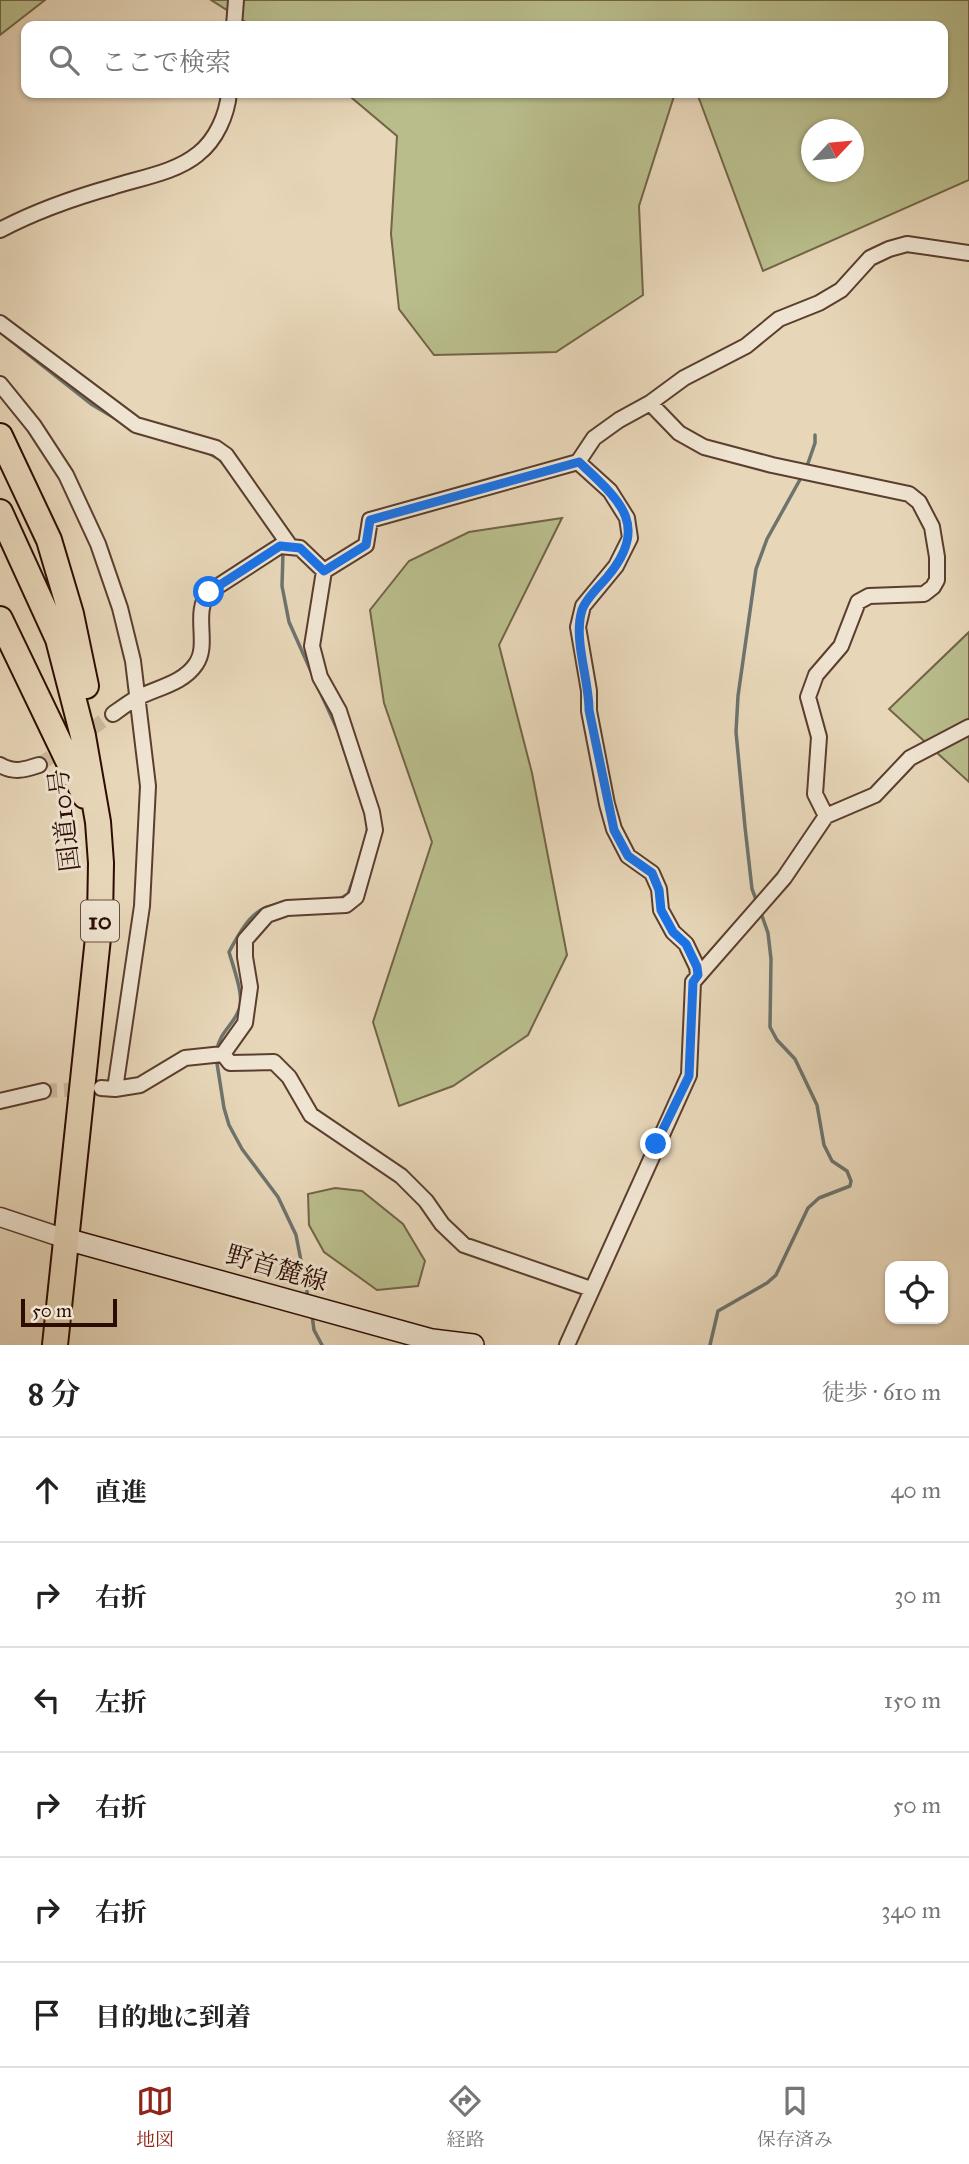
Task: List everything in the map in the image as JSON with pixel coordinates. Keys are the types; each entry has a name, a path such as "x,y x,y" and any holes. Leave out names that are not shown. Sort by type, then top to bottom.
{"highway":[{"path":"0,436 49,540 71,614 95,729 92,784"},
{"name":"国道10号","path":"0,512 58,639 83,736 98,822 101,863 100,919 55,1345"},
{"path":"0,619 98,822"}],"main road":[{"name":"野首麓線","path":"66,1239 432,1340 473,1345"}],"street":[{"path":"234,21 236,0"},
{"path":"0,230 68,200 173,168 198,154 216,135 228,98"},
{"path":"0,384 34,426 66,475 97,544 120,608 132,661 148,786 142,906 108,1088 140,1085 185,1058 223,1054 245,1023 250,987 245,940 267,915 288,908 346,905 356,897 375,830 372,812 339,711 320,677 312,646 324,571 366,545 370,520 579,462 594,438 619,420 650,403 684,379 746,346 779,319 820,303 841,290 870,258 889,249 907,244 969,253"},
{"path":"0,323 127,420 216,448 226,455 290,546"},
{"path":"650,403 679,433 704,447 772,465 909,494 919,502 932,527 937,557 937,580 933,587 924,594 869,596 858,603 841,646 816,675 808,697 819,737 815,794 825,816"},
{"path":"579,462 610,491 627,518 630,538 616,566 583,607 578,627 589,691 589,710 607,804 614,830 628,856 652,873 659,890 661,910 673,932 686,944 698,975"},
{"path":"113,714 136,698 172,683 198,663 202,646 201,601 209,592 280,546 300,548 324,571"},
{"path":"567,1345 689,1076 693,982 784,878 825,816 874,795 910,758 969,727"},
{"path":"0,765 8,770 22,771 39,765"},
{"path":"223,1054 230,1063 274,1062 289,1077 311,1115 401,1176 464,1245 591,1289"},
{"path":"0,1101 43,1091"},
{"path":"0,1217 66,1239"}],"green space":[{"path":"0,0 45,0 0,35"},
{"path":"211,0 969,0 969,180 763,271 699,98 948,98 948,21 244,21"},
{"path":"352,98 673,98 639,206 643,295 556,352 434,355 399,309 391,234 397,136"},
{"path":"562,518 499,645 532,773 567,955 528,1035 453,1086 399,1106 373,1022 432,842 384,703 370,610 409,561 469,532"},
{"path":"969,632 969,782 889,709"},
{"path":"335,1188 362,1191 403,1224 425,1261 418,1286 377,1290 324,1252 309,1225 308,1194"}],"waterway":[{"path":"0,332 91,404 128,426"},
{"path":"806,469 815,435"},
{"path":"205,451 227,467"},
{"path":"757,902 752,889 736,732 738,696 756,569 767,539 802,476"},
{"path":"283,552 282,586 289,622 314,678"},
{"path":"317,685 338,731 368,822 367,836"},
{"path":"338,900 348,894 358,866"},
{"path":"217,1050 221,1038 238,1012 241,1001 229,952 242,929 254,915 269,906 278,905"},
{"path":"710,1345 718,1311 776,1275 808,1208 819,1198 850,1186 851,1181 847,1171 832,1161 824,1145 817,1105 795,1059 777,1040 770,1027 771,959 768,933 761,913"},
{"path":"216,1057 229,1125 242,1149 278,1197 296,1235 308,1297"},
{"path":"312,1315 314,1330 322,1345"}],"tunnel":[{"path":"39,765 113,714"},
{"path":"43,1091 86,1089"}],"route":[{"path":"209,592 280,546 300,548 324,571 366,545 370,520 579,462 610,491 627,518 630,538 616,566 583,607 578,627 589,691 589,710 614,830 628,856 652,873 659,890 661,910 673,932 686,944 698,975 693,982 689,1076 656,1144"}]}
